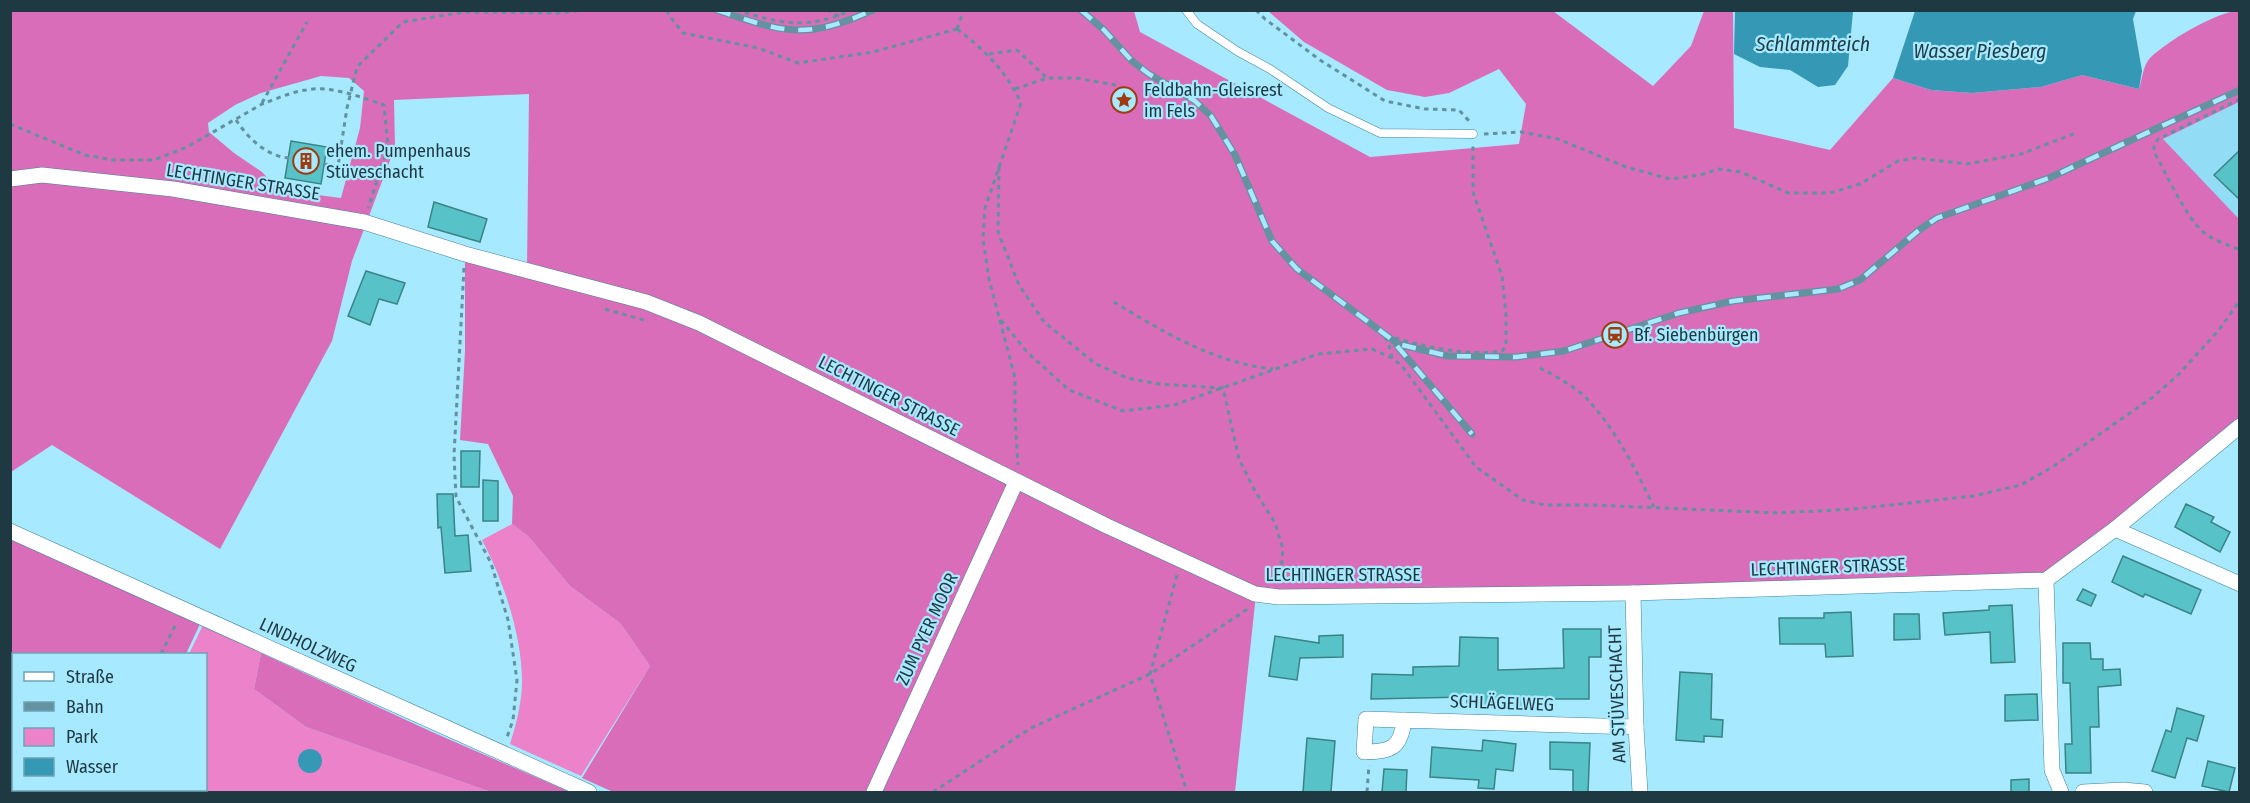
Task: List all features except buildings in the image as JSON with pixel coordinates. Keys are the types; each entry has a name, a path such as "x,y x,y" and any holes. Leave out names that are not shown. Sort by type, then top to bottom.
{"street":[{"name":"LECHTINGER STRASSE","path":"10,179 42,175 173,189 364,222 464,262 646,302 699,323 1016,482 1181,561 1256,594 1279,597 1633,593 2046,580"},
{"path":"2061,792 2052,770 2046,580 2115,529 2240,426"},
{"name":"ZUM PYER MOOR","path":"874,792 1016,482"},
{"path":"2115,529 2240,584"},
{"name":"LINDHOLZWEG","path":"10,531 589,792"},
{"name":"AM STÜVESCHACHT","path":"1633,593 1640,792"},
{"name":"SCHLÄGELWEG","path":"1371,752 1364,752 1366,719 1636,727"},
{"path":"1371,752 1382,752 1392,747 1402,735 1404,720"},
{"path":"2083,792 2123,790 2145,792"}],"lane":[{"path":"1186,10 1197,24 1237,51 1270,69 1328,108 1380,133 1473,134"}],"path":[{"path":"324,164 338,166 350,92 357,67 403,22 464,12 557,13 587,10"},
{"path":"668,10 668,14 683,33 758,48 798,63 873,52 957,28"},
{"path":"736,10 786,24 814,22 839,16 852,10"},
{"path":"827,10 839,16"},
{"path":"957,28 964,10"},
{"path":"1256,10 1264,19 1320,60 1385,100 1425,109 1459,110 1471,122 1473,192 1502,276 1506,314 1506,346 1502,351 1495,352 1468,351 1442,348 1384,335 1392,358"},
{"path":"262,104 307,22"},
{"path":"957,28 989,54 1015,89 1021,103 985,208 983,239 989,279 1015,378 1018,475 1016,482"},
{"path":"989,54 1017,50 1047,78"},
{"path":"1015,89 1047,78 1076,78 1121,86"},
{"path":"10,124 85,155 113,160 154,160 187,147 262,104 308,89 350,92 384,105 388,147 364,222"},
{"path":"2240,99 2158,139 2154,145 2154,153 2186,210 2202,231 2221,243 2240,250"},
{"path":"235,120 259,146 281,158 288,158"},
{"path":"1473,134 1521,132 1558,139 1626,167 1670,179 1700,175 1719,169 1741,172 1788,193 1830,193 1860,184 1898,161 1916,158 1967,164 2021,154 2076,133"},
{"path":"999,167 998,232 1019,285 1044,322 1096,364 1127,378 1159,384 1223,388"},
{"path":"454,266 464,262 454,455 456,497 491,563 508,620 517,680 513,720 502,753"},
{"path":"1001,320 1028,353 1069,390 1123,411 1174,405 1318,354 1372,349 1392,358 1402,366 1476,467 1523,500 1545,505 1778,513 1854,509 1973,496 2021,485 2054,466 2153,397 2178,375 2219,330 2240,300"},
{"path":"1114,302 1165,334 1234,362 1275,370"},
{"path":"601,308 647,321"},
{"path":"1540,368 1565,382 1589,401 1628,454 1654,507"},
{"path":"1223,388 1239,459 1255,492 1275,523 1283,549 1279,597"},
{"path":"1181,561 1150,674 1187,792"},
{"path":"933,792 1031,728 1150,674 1254,605 1243,600"},
{"path":"162,653 183,610"},
{"path":"1367,792 1371,752"}],"shaded area":[{"path":"11,11 1134,11 1140,32 1370,157 1519,144 1526,104 1499,69 1449,93 1425,97 1387,90 1304,42 1268,11 1553,11 1653,86 1691,46 1704,11 1733,11 1734,128 1830,150 1893,78 1931,90 1972,93 2041,87 2082,75 2139,89 2146,65 2158,51 2205,22 2230,12 2239,11 2239,102 2163,139 2239,219 2239,426 2046,580 1256,594 1235,792 613,792 582,778 650,666 621,624 570,586 528,536 512,524 513,496 488,444 460,440 465,351 465,254 527,270 529,94 394,100 395,147 352,261 332,341 220,549 52,445 11,472","holes":["321,76 349,78 364,91 360,128 341,198 279,190 262,172 209,132 208,123 235,105 261,93"]},
{"path":"2239,102 2239,219 2162,139"},
{"path":"10,536 200,624 186,653 12,653 12,791 123,791 11,792"},
{"path":"261,653 432,732 570,792 491,792 306,727 254,689"}],"green space":[{"path":"512,524 528,536 570,586 621,624 650,666 581,776 510,744 518,715 522,685 519,649 505,592 482,540"},
{"path":"203,625 261,653 254,689 306,727 491,792 123,792 207,791 207,653 189,653"}],"water":[{"name":"Schlammteich","path":"1735,11 1853,11 1848,66 1835,85 1818,87 1790,70 1760,67 1734,54"},
{"name":"Wasser Piesberg","path":"1915,11 2136,11 2133,19 2142,71 2139,89 2082,75 2041,87 1972,93 1931,90 1893,78"},
{"path":"310,749 319,752 322,761 319,770 310,773 301,770 298,761 301,752"}],"railway":[{"path":"717,10 760,24 795,30 830,26 873,10"},
{"path":"1081,10 1104,30 1132,61 1149,74 1195,101 1211,116 1235,155 1272,241 1297,269 1398,344 1448,356 1516,357 1564,351 1679,313 1733,301 1838,289 1860,280 1919,230 1937,218 2049,178 2240,90"},
{"path":"1397,346 1472,434"}],"place":[{"name":"Feldbahn-Gleisrest im Fels","path":"1124,100"},
{"name":"ehem. Pumpenhaus Stüveschacht","path":"306,161"},
{"name":"Bf. Siebenbürgen","path":"1615,335"}]}
